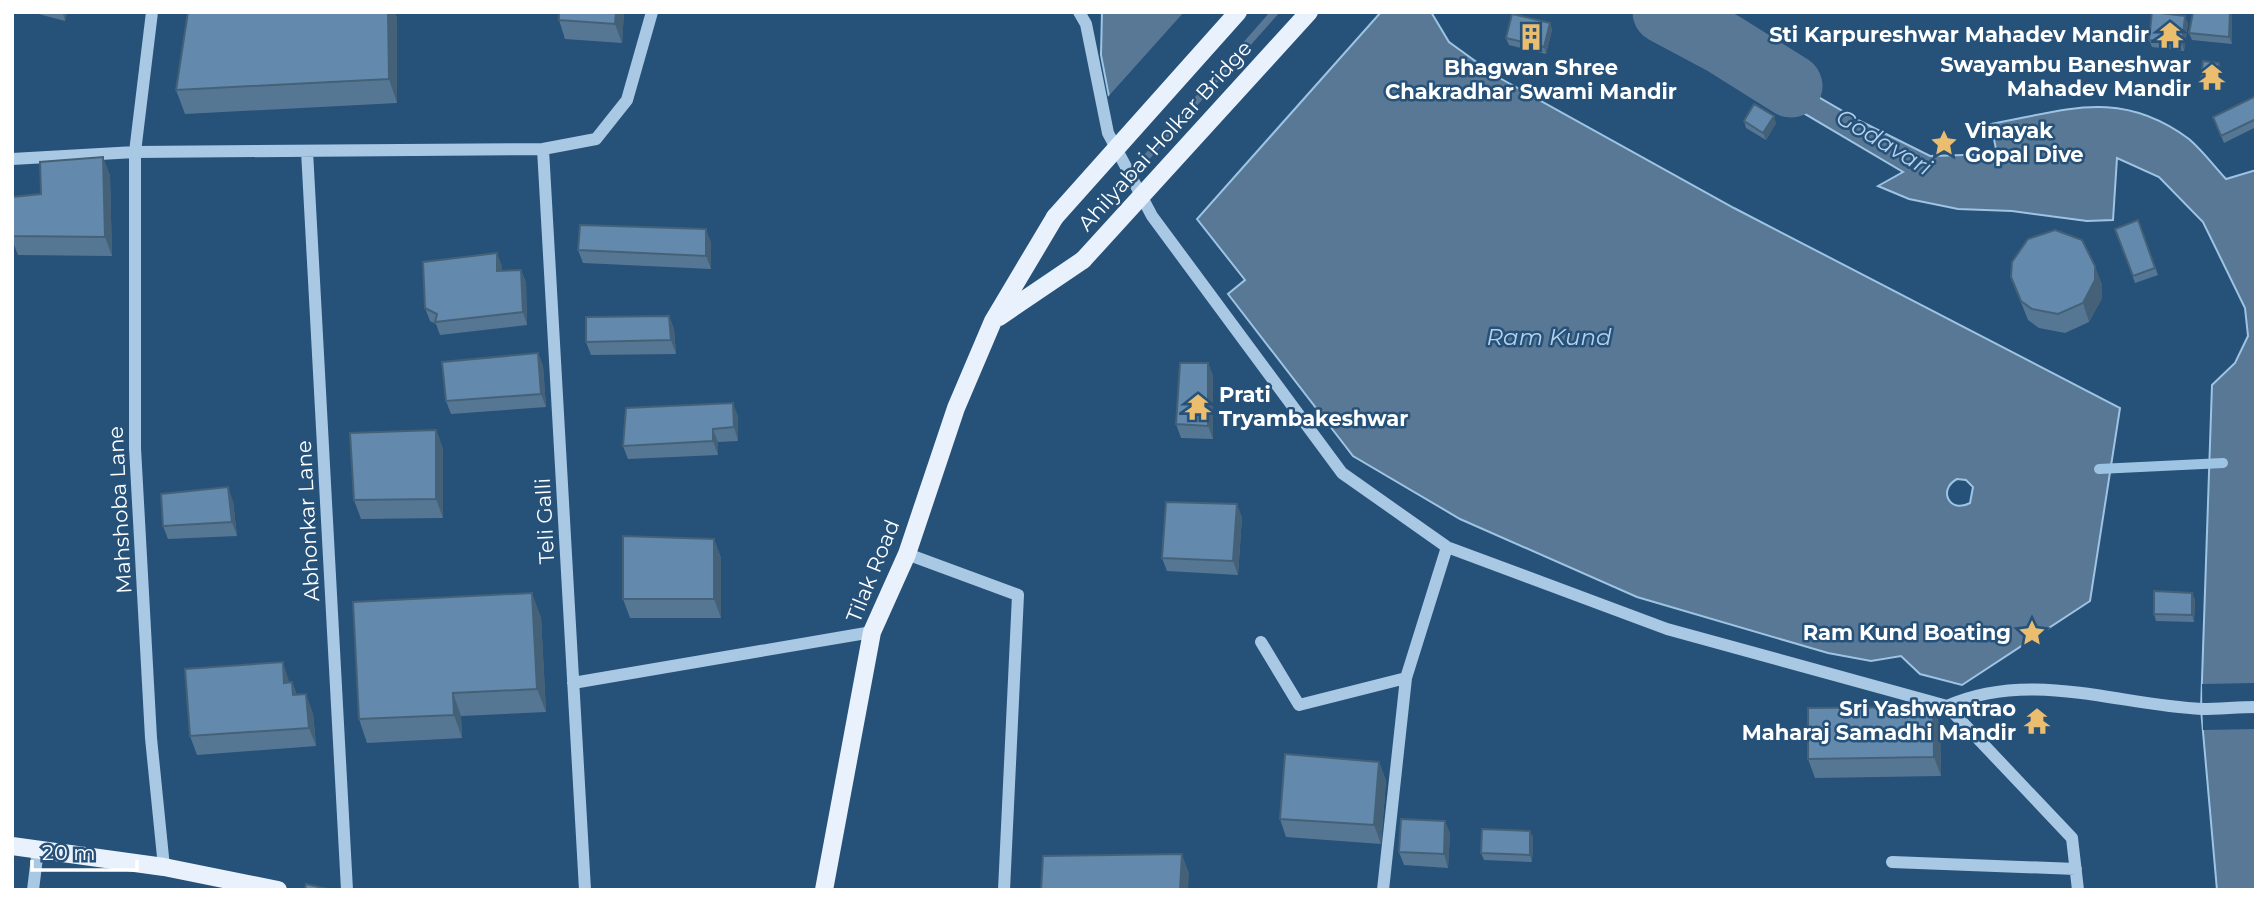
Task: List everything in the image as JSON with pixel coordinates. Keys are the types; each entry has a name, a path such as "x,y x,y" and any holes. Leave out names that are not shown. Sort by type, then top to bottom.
{"main road":[{"name":"Ahilyabai Holkar Bridge","path":"993,321 1055,217 1238,12"},
{"name":"Ahilyabai Holkar Bridge","path":"993,321 1083,260 1309,12"},
{"name":"Tilak Road","path":"824,890 872,632 907,554 957,408 993,321"},
{"path":"12,846 164,867 278,890"}],"street":[{"name":"Mahshoba Lane","path":"152,12 135,152 135,448 151,738 164,867"},
{"path":"12,159 135,152 543,149 596,139 610,126 627,100 652,12"},
{"path":"1079,12 1086,24 1108,134 1152,216 1342,473 1447,547 1667,629 1947,706 2072,838 2078,890"},
{"name":"Teli Galli","path":"543,149 585,890"},
{"name":"Abhonkar Lane","path":"307,151 347,890"},
{"path":"1384,890 1406,678 1447,547"},
{"path":"907,554 1018,595 1004,890"},
{"path":"573,683 872,632"},
{"path":"1261,642 1299,705 1406,678"},
{"path":"1947,706 1969,696 2016,689 2063,690 2201,709 2256,707"},
{"path":"33,890 38,849"},
{"path":"1892,862 2076,869"}],"water":[{"path":"1102,12 1324,12 1134,227 1101,55"},
{"name":"Ram Kund","path":"1381,12 1431,12 1449,42 1496,76 1734,208 2120,408 2090,601 1962,685 1920,674 1901,656 1871,661 1828,653 1637,597 1460,519 1353,456 1228,294 1245,280 1197,219","holes":["1957,479 1966,480 1973,487 1970,503 1963,506 1952,503 1947,494 1951,484"]},
{"path":"1718,39 1860,121 1930,156 1997,154 1991,124 2093,107 2140,113 2164,123 2189,139 2226,179 2256,170 2256,890 2217,890 2201,709 2212,385 2235,363 2248,336 2245,308 2203,222 2159,177 2117,158 2113,220 2087,221 2012,211 1958,209 1909,199 1878,186 1903,172 1707,56"}],"pier":[{"path":"1184,12 1270,12 1122,180 1106,99"},
{"path":"1280,12 1328,12 1137,230 1132,230 1123,189"},
{"path":"2256,683 2256,729 2203,730 2202,684"}],"building":[{"path":"188,12 388,12 389,79 176,90"},
{"path":"559,12 616,12 615,24 559,20"},
{"name":"Sti Karpureshwar Mahadev Mandir","path":"2152,12 2185,16 2182,44 2149,40"},
{"path":"2193,12 2230,12 2229,37 2189,33"},
{"name":"Bhagwan Shree Chakradhar Swami Mandir","path":"1512,14 1550,23 1544,47 1506,38"},
{"path":"2203,61 2219,63 2217,79 2201,78"},
{"path":"2256,96 2256,119 2221,136 2213,117"},
{"path":"1754,104 1774,116 1763,133 1744,121"},
{"path":"103,157 105,237 12,236 12,197 41,194 40,162"},
{"path":"2138,220 2155,268 2133,276 2115,229"},
{"path":"580,225 706,229 706,256 578,250"},
{"path":"2055,230 2082,240 2095,266 2095,280 2083,303 2058,314 2032,309 2021,301 2011,277 2012,262 2028,239"},
{"path":"497,253 497,271 521,270 523,312 435,322 437,314 425,308 423,262"},
{"path":"669,316 671,340 586,342 586,317"},
{"path":"538,353 541,394 446,401 442,362"},
{"name":"Prati Tryambakeshwar","path":"1180,363 1208,363 1208,426 1176,424"},
{"path":"733,403 734,427 713,429 713,441 623,446 626,408"},
{"path":"436,430 436,499 354,500 350,433"},
{"path":"228,487 232,522 163,526 161,494"},
{"path":"1166,502 1237,504 1233,561 1162,558"},
{"path":"623,536 714,539 714,599 623,599"},
{"path":"2154,591 2192,593 2192,615 2154,614"},
{"path":"532,593 537,689 453,693 454,715 359,719 353,602"},
{"path":"283,662 284,683 292,682 293,695 306,694 309,728 190,736 185,669"},
{"path":"1933,707 1934,757 1808,759 1808,708"},
{"path":"1285,754 1379,762 1374,825 1280,819"},
{"path":"1401,819 1445,821 1444,854 1399,852"},
{"path":"1482,829 1530,831 1530,855 1481,853"},
{"path":"1182,854 1180,890 1041,890 1043,856"},
{"path":"306,884 332,890 305,890"}],"waterway":[{"name":"Godavari","path":"1664,12 1724,44 1791,86"},
{"path":"2099,469 2223,463"}],"place":[{"name":"Sti Karpureshwar Mahadev Mandir","path":"2170,35"},
{"name":"Bhagwan Shree Chakradhar Swami Mandir","path":"1531,37"},
{"name":"Swayambu Baneshwar Mahadev Mandir","path":"2212,77"},
{"name":"Vinayak Gopal Dive","path":"1944,143"},
{"name":"Prati Tryambakeshwar","path":"1198,407"},
{"name":"Ram Kund Boating","path":"2032,633"},
{"name":"Sri Yashwantrao Maharaj Samadhi Mandir","path":"2037,721"}]}
